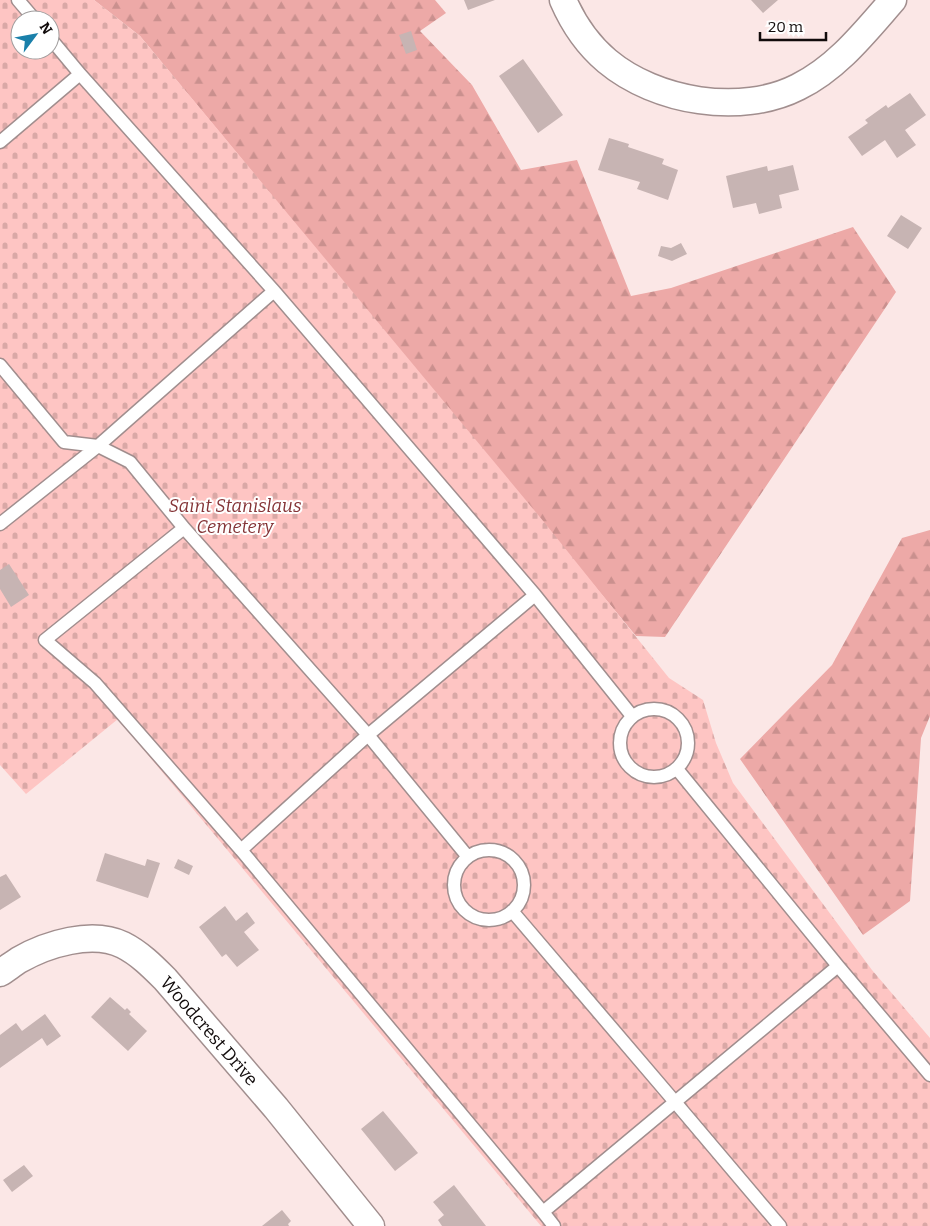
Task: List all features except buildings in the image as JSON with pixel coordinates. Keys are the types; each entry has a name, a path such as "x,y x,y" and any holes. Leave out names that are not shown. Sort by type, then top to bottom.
{"street":[{"path":"563,0 578,29 602,57 620,70 644,84 670,93 689,98 729,102 766,99 783,94 814,78 842,56 893,0"},
{"name":"Woodcrest Drive","path":"0,973 19,960 42,949 70,941 109,940 131,949 165,978 276,1108 371,1226"}],"lane":[{"path":"18,0 26,10"},
{"path":"60,50 274,291 535,595 632,716"},
{"path":"0,142 80,74"},
{"path":"0,524 98,446 274,291"},
{"path":"0,365 64,442 98,446 130,462 184,528 368,736 468,857"},
{"path":"184,528 45,640 95,683 241,850 554,1226"},
{"path":"241,850 368,736 535,595"},
{"path":"654,708 666,710 676,716 684,725 688,737 688,748 684,759 677,769 658,777 647,776 628,766 622,756 620,740 625,724 632,716 654,708"},
{"path":"677,769 930,1075"},
{"path":"490,850 502,852 512,858 520,868 524,879 524,891 520,902 512,912 492,920 471,914 462,906 454,886 460,865 468,857 478,851 490,850"},
{"path":"512,912 780,1226"},
{"path":"543,1212 838,966"}],"green space":[{"name":"Saint Stanislaus Cemetery","path":"0,0 94,0 140,36 544,522 669,678 703,700 716,743 733,783 872,970 930,1038 930,1226 541,1226 118,719 26,794 0,765"},
{"path":"94,0 435,0 446,13 420,31 472,85 521,170 577,160 631,296 671,288 853,227 896,292 665,637 636,636 140,36"},
{"path":"930,530 930,716 921,738 910,901 863,935 740,759 832,665 902,538"}]}
